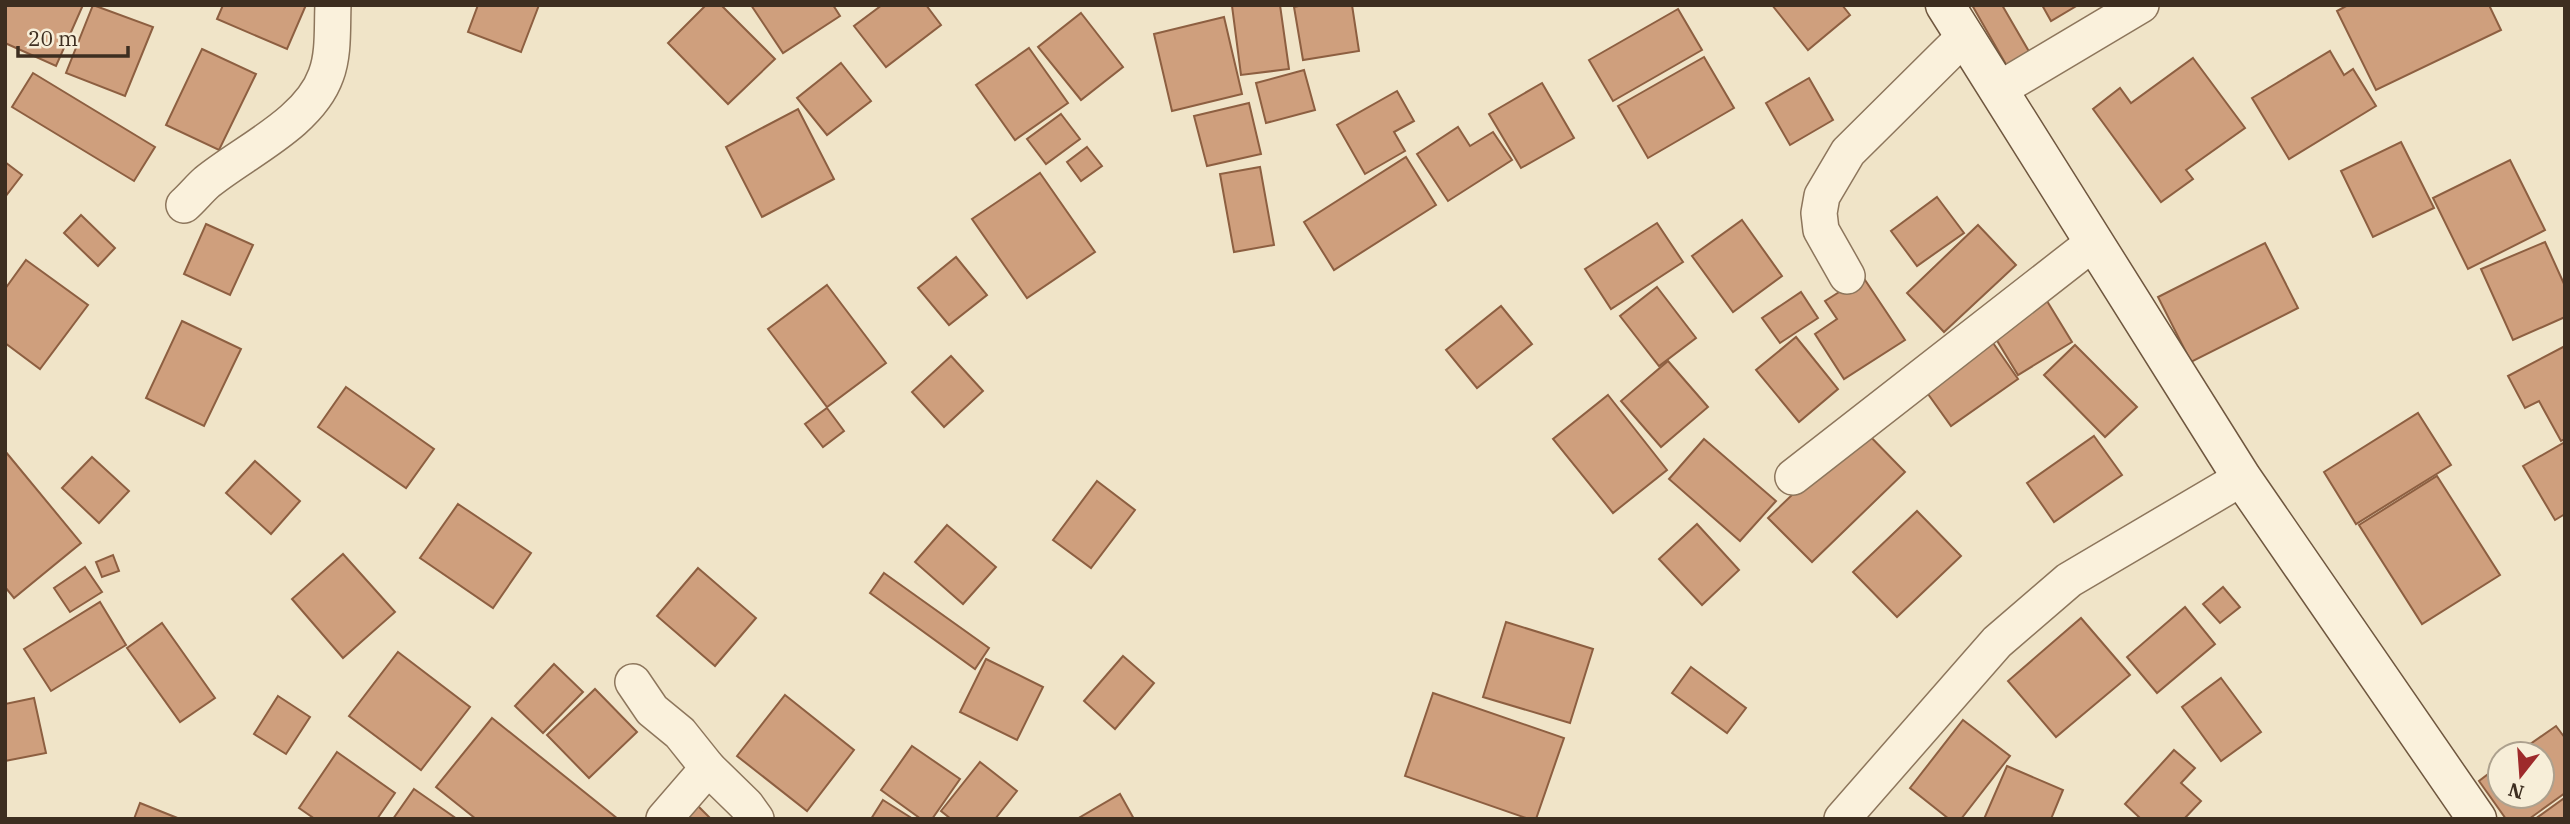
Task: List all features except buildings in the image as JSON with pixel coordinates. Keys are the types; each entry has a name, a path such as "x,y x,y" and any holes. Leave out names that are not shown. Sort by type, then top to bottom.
{"main road":[{"path":"1945,5 2242,478 2477,819"}],"street":[{"path":"184,205 206,183 295,118 315,98 327,74 334,27 333,5"},
{"path":"1998,90 2141,5"},
{"path":"1846,276 1821,230 1819,213 1822,196 1848,152 1964,37"},
{"path":"1793,477 2093,243"},
{"path":"1842,819 1997,642 2069,580 2242,478"},
{"path":"633,682 652,710 680,733 708,768 746,805 756,819"},
{"path":"664,819 708,768"}]}
